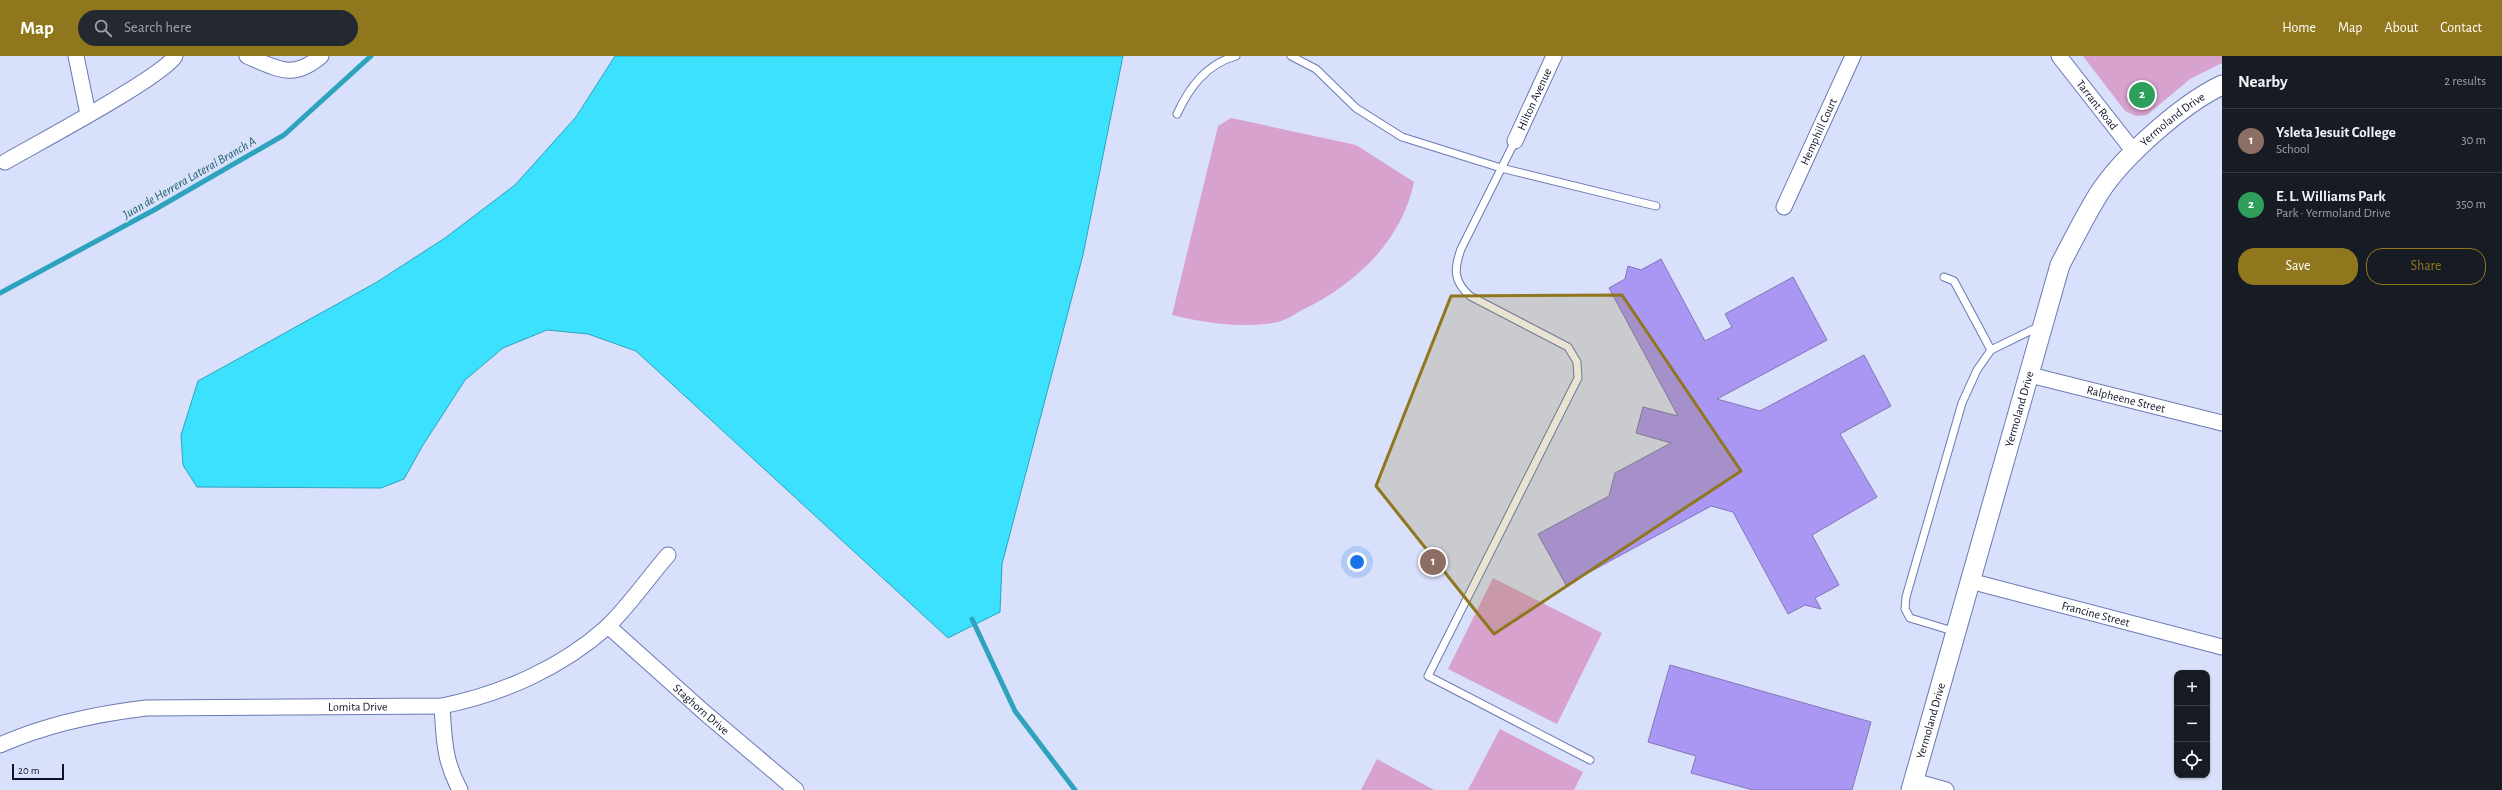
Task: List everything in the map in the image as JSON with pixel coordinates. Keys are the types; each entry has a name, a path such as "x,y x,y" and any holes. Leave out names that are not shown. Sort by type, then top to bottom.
{"street":[{"path":"76,56 88,114"},
{"path":"5,162 160,70 171,63 175,56"},
{"path":"247,56 280,70 297,71 309,66 322,56"},
{"name":"Hilton Avenue","path":"1514,141 1554,56"},
{"name":"Hemphill Court","path":"1784,207 1853,56"},
{"name":"Tarrant Road","path":"2059,56 2135,153"},
{"name":"Yermoland Drive","path":"1912,786 2060,266 2076,232 2098,194 2113,175 2165,124 2222,85"},
{"name":"Ralpheene Street","path":"2030,375 2222,423"},
{"name":"Lomita Drive","path":"0,745 59,723 102,713 146,708 442,706 496,692 530,678 584,646 608,626 668,555"},
{"name":"Francine Street","path":"1970,581 2222,647"},
{"name":"Staghorn Drive","path":"608,626 705,713 796,790"},
{"path":"442,706 445,755 450,773 460,790"},
{"path":"1912,786 1946,790"}],"lane":[{"path":"1177,114 1185,97 1196,81 1216,64 1236,56"},
{"path":"1291,56 1316,69 1356,108 1402,137 1501,168 1656,206"},
{"path":"1514,141 1460,249 1455,266 1455,278 1461,288 1470,296 1568,346 1577,362 1578,378 1428,676 1590,760"},
{"path":"1944,277 1954,281 1991,350"},
{"path":"1956,632 1910,618 1905,609 1906,597 1962,403 1977,370 1991,350 2044,324"}],"highlighted area":[{"path":"1622,295 1741,471 1494,634 1376,486 1451,296"}],"shaded area":[{"path":"2083,56 2222,56 2222,63 2190,79 2147,115 2136,116 2125,111"},
{"path":"1231,118 1356,145 1414,182 1408,203 1399,223 1387,242 1373,259 1358,274 1322,300 1278,322 1238,325 1211,323 1172,315 1218,126"},
{"path":"1493,578 1602,633 1557,724 1448,669"},
{"path":"1500,729 1583,772 1574,790 1468,790"},
{"path":"1377,759 1434,790 1361,790"}],"water":[{"path":"615,56 1123,56 1083,255 1002,564 1000,612 948,638 636,351 588,334 547,330 503,348 465,380 423,445 404,479 381,488 197,487 183,465 181,435 198,381 377,282 445,238 515,185 576,117"}],"building":[{"path":"1661,259 1705,341 1732,327 1725,314 1793,277 1827,340 1717,399 1760,411 1864,355 1891,406 1840,434 1877,497 1812,535 1839,585 1815,598 1821,609 1805,605 1788,614 1733,512 1711,506 1566,585 1538,534 1609,496 1615,473 1671,443 1636,433 1643,407 1678,416 1609,288 1625,279 1628,266 1641,270"},
{"path":"1670,665 1871,722 1852,790 1753,790 1691,773 1696,756 1648,742"}],"waterway":[{"name":"Juan de Herrera Lateral Branch A","path":"0,293 154,210 284,135 371,56"},
{"path":"972,619 1015,711 1075,790"}],"place":[{"name":"E. L. Williams Park","path":"2142,95"},
{"name":"Ysleta Jesuit College","path":"1433,562"}]}
